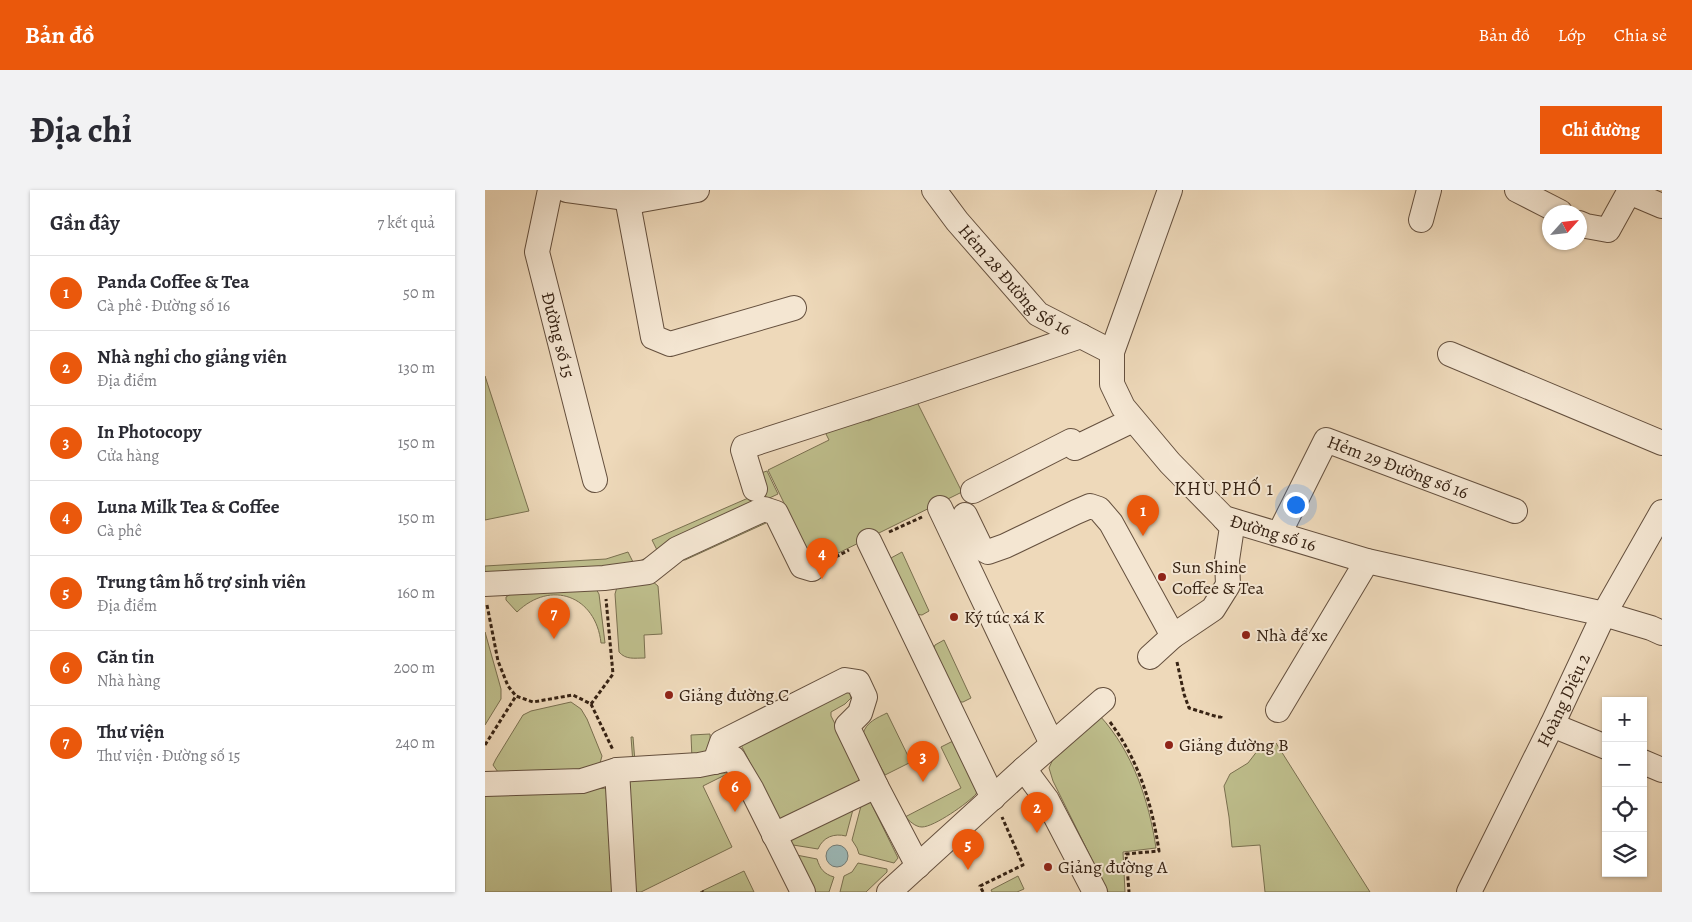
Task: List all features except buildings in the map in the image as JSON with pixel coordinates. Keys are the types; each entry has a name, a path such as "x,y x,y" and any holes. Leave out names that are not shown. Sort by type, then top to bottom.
{"street":[{"name":"Đường số 15","path":"550,190 537,252 595,480"},
{"path":"567,190 641,200 697,190"},
{"name":"Hẻm 28 Đường Số 16","path":"934,190 957,221 1038,314 1111,352"},
{"name":"Đường số 16","path":"1170,190 1111,352 1112,384 1123,407 1133,420 1170,463 1224,518 1367,561 1604,614 1662,633"},
{"path":"1421,220 1429,190"},
{"path":"1517,190 1546,205"},
{"path":"1587,226 1608,230 1629,192 1662,206"},
{"path":"627,198 653,337 669,344 794,308"},
{"path":"755,489 743,450 744,447 1081,336"},
{"path":"1450,354 1662,443"},
{"path":"973,491 1071,442 1075,448 1133,420"},
{"name":"Hẻm 29 Đường số 16","path":"1279,534 1326,440 1515,511"},
{"path":"965,515 981,548 988,552 1005,546 1090,506 1099,510 1111,523 1173,636"},
{"path":"941,508 1052,744"},
{"path":"486,584 604,578 648,572 677,549 764,509 776,513 802,566 811,569"},
{"name":"Hoàng Diệu 2","path":"1469,892 1604,614 1662,512"},
{"path":"1150,657 1173,636 1213,609 1228,585 1227,560 1232,527 1224,518"},
{"path":"869,541 993,798"},
{"path":"1278,710 1367,561"},
{"path":"715,762 722,742 845,680 858,682 865,697 860,713 847,726 918,866"},
{"path":"896,890 918,866 1024,769 1099,704"},
{"path":"1551,725 1602,745"},
{"path":"485,784 583,781 615,759 699,765 733,758 752,790 803,892"},
{"path":"615,759 624,892"},
{"path":"1647,764 1662,770"},
{"path":"1024,769 1047,800 1095,892"},
{"path":"774,835 876,786"}],"path":[{"path":"811,569 941,508"},
{"path":"591,704 613,674 604,578"},
{"path":"486,584 487,603 498,661 507,686 516,696 533,702 573,695 591,704 615,759"},
{"path":"1173,636 1183,694 1189,708 1221,716"},
{"path":"485,745 516,696"},
{"path":"1099,704 1126,747 1138,771 1149,797 1156,827 1159,851 1126,854 1129,892"},
{"path":"983,892 981,886 1023,864 993,798"}],"green space":[{"path":"485,376 529,511 485,520"},
{"path":"915,398 962,492 814,565 768,470 829,440 822,426 863,412 868,421"},
{"path":"767,471 778,494 669,545 649,563 485,578 485,566 606,559 628,552 634,564 658,552 652,540 762,492 758,474"},
{"path":"767,521 766,523 682,560 682,558"},
{"path":"902,552 929,611 922,615 914,614 888,562 891,558"},
{"path":"652,581 658,586 662,634 644,635 645,658 627,657 619,652 615,594 617,587"},
{"path":"596,589 599,594 605,643 601,643 591,614 581,604 570,598 557,595 544,596 530,602 517,612 506,600 506,597 511,594"},
{"path":"485,632 501,689 501,699 485,725"},
{"path":"944,640 971,698 963,702 958,702 933,650 935,645"},
{"path":"849,690 851,698 831,712 831,716 864,781 781,823 741,745"},
{"path":"571,702 581,709 587,719 602,756 600,763 584,769 498,772 493,765 523,715 531,711"},
{"path":"887,713 911,762 885,775 863,734 869,723"},
{"path":"1100,716 1122,745 1138,778 1149,813 1156,848 1123,852 1125,892 1108,892 1053,781 1049,768 1054,757"},
{"path":"710,734 711,755 709,758 633,764 631,737 633,737 635,762 692,759 691,735"},
{"path":"957,739 979,782 977,793 942,819 927,826 917,826 905,817 961,788 941,747"},
{"path":"1276,743 1370,892 1265,892 1260,845 1232,847 1224,786 1230,774 1248,763 1258,750"},
{"path":"641,773 729,773 703,786 732,847 641,892 631,892 623,794 630,780"},
{"path":"608,788 615,892 485,892 485,796"},
{"path":"870,801 898,858 894,863 859,854 852,840 861,806"},
{"path":"855,802 846,836 837,835 829,837 823,841 818,849 793,845 789,842 790,834"},
{"path":"786,853 817,859 823,871 834,877 829,892 806,892"},
{"path":"858,863 887,869 887,872 866,892 840,892 844,876 852,872"},
{"path":"744,871 754,892 700,892"},
{"path":"1018,876 1024,889 1017,892 992,892 991,890"}],"water":[{"path":"837,845 845,848 848,856 845,864 837,867 829,864 826,856 829,848"}],"place":[{"name":"Panda Coffee & Tea","path":"1143,536"},
{"name":"Sun Shine Coffee & Tea","path":"1162,577"},
{"name":"Luna Milk Tea & Coffee","path":"822,579"},
{"name":"Ký túc xá K","path":"954,617"},
{"name":"Nhà để xe","path":"1246,635"},
{"name":"Thư viện","path":"554,639"},
{"name":"Giảng đường C","path":"669,695"},
{"name":"Giảng đường B","path":"1169,745"},
{"name":"In Photocopy","path":"923,782"},
{"name":"Căn tin","path":"735,812"},
{"name":"Nhà nghỉ cho giảng viên","path":"1037,833"},
{"name":"Giảng đường A","path":"1048,867"},
{"name":"Trung tâm hỗ trợ sinh viên","path":"968,870"}],"district":[{"name":"KHU PHỐ 1","path":"1224,489"}]}
